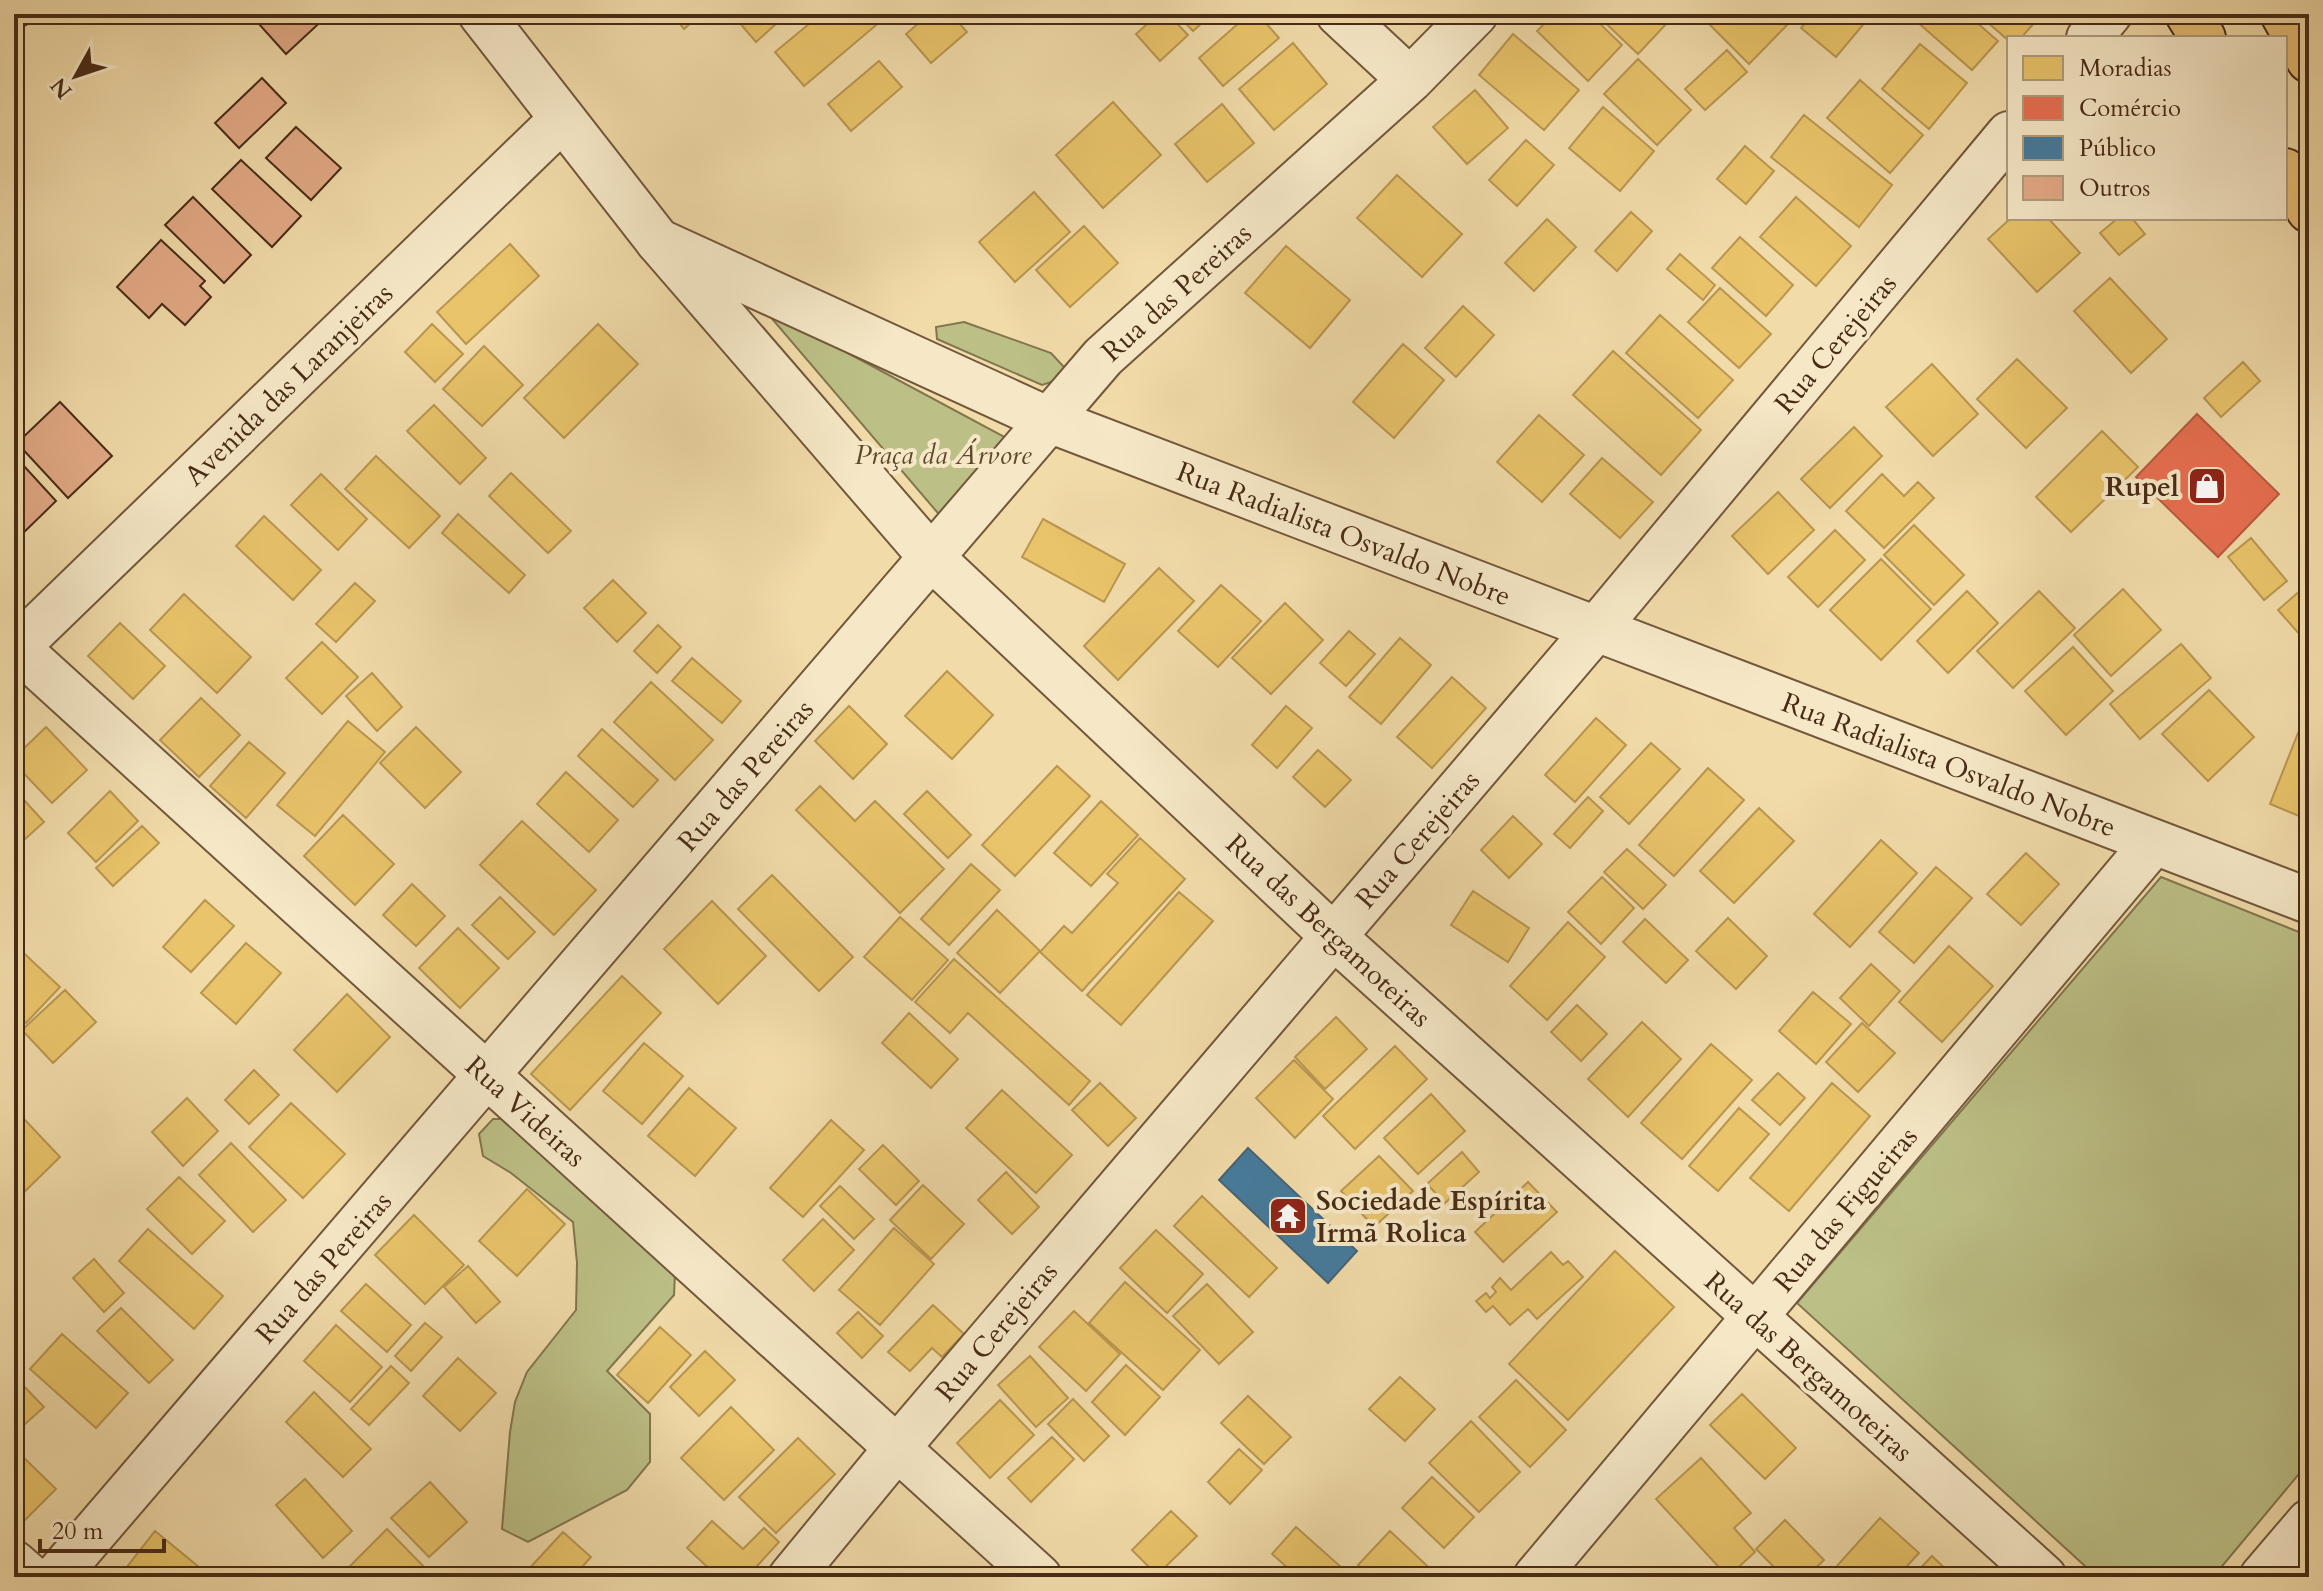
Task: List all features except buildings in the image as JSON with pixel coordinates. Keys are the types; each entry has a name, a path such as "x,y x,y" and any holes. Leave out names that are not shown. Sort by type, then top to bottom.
{"highway":[{"path":"2188,14 2202,36"},
{"path":"2283,14 2309,60"},
{"path":"2287,174 2309,210"}],"street":[{"name":"Rua Radialista Osvaldo Nobre","path":"481,14 658,241 1049,420 2309,901"},
{"path":"1339,14 1410,80"},
{"name":"Rua das Pereiras","path":"56,1577 1103,357 1410,80 1475,14"},
{"path":"2091,36 2109,14"},
{"name":"Avenida das Laranjeiras","path":"15,648 562,119"},
{"name":"Rua Cerejeiras","path":"791,1577 897,1448 1596,629 2007,136"},
{"name":"Rua das Bergamoteiras","path":"658,241 932,558 1333,936 2044,1577"},
{"name":"Rua Videiras","path":"15,648 1039,1577"},
{"name":"Rua das Figueiras","path":"1536,1577 2154,842"},
{"path":"2262,1577 2309,1522"},
{"path":"14,1563 30,1577"}],"green space":[{"name":"Praça da Árvore","path":"762,307 1012,441 943,519"},
{"path":"964,322 1051,353 1064,367 1061,379 1042,385 937,339 936,327"},
{"path":"2161,877 2309,936 2309,1462 2213,1577 2097,1577 1797,1303"},
{"path":"493,1119 509,1119 675,1274 674,1295 607,1371 650,1414 650,1462 627,1490 528,1542 502,1529 515,1402 527,1372 576,1310 577,1263 573,1222 511,1173 483,1156 479,1134"}],"place":[{"name":"Rupel","path":"2207,486"},
{"name":"Sociedade Espírita Irmã Rolica","path":"1288,1216"}]}
